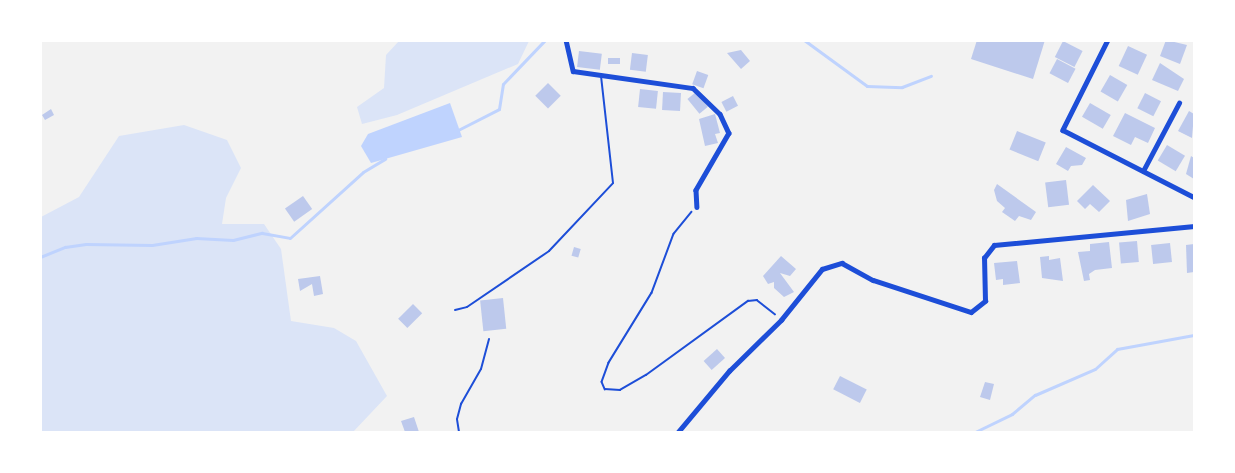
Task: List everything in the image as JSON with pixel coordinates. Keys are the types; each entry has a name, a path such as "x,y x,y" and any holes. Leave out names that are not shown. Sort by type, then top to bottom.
{"street":[{"path":"566,40 573,71 693,88 720,114 729,133 696,190 697,207"},
{"path":"1108,40 1063,130 1194,197"},
{"path":"1143,171 1179,103"},
{"path":"678,432 729,371 781,320 822,269 842,263 873,280 971,312 985,301 984,258 994,245 1194,226"}],"lane":[{"path":"455,310 467,307 549,251 613,183 601,76"},
{"path":"459,432 457,419 461,404 481,369 489,339"}],"path":[{"path":"697,207 674,234 652,293 609,363 602,382 605,389 620,390 646,375 748,301 768,306 781,320"}],"shaded area":[{"path":"399,41 529,41 518,64 397,115 362,124 357,107 384,88 386,55"},
{"path":"184,125 227,140 241,168 226,198 222,224 264,224 281,249 291,321 334,328 356,341 387,396 353,432 41,432 41,217 79,197 119,136"}],"water":[{"path":"450,103 462,137 371,163 361,146 368,134"}],"building":[{"path":"977,40 1045,40 1033,79 971,59"},
{"path":"1166,40 1187,45 1180,64 1160,56"},
{"path":"1063,41 1083,51 1074,67 1055,57"},
{"path":"1128,46 1147,55 1138,75 1119,66"},
{"path":"741,50 750,61 741,69 727,53"},
{"path":"579,51 602,54 600,70 577,67"},
{"path":"632,53 648,55 646,72 630,70"},
{"path":"608,58 620,58 620,64 608,64"},
{"path":"1057,59 1076,69 1068,83 1049,73"},
{"path":"1160,63 1184,79 1178,91 1152,80"},
{"path":"697,71 708,75 703,88 692,84"},
{"path":"1110,75 1127,85 1118,101 1100,91"},
{"path":"548,83 561,96 548,108 535,96"},
{"path":"640,89 658,91 656,109 638,107"},
{"path":"663,92 681,93 680,111 662,110"},
{"path":"696,92 708,107 699,114 687,99"},
{"path":"1145,93 1161,101 1153,116 1137,108"},
{"path":"733,96 738,106 726,112 721,102"},
{"path":"1090,103 1111,115 1103,129 1082,117"},
{"path":"51,109 54,115 45,120 42,115"},
{"path":"1189,111 1194,114 1192,138 1178,131"},
{"path":"1125,113 1155,128 1148,143 1135,137 1131,145 1113,136"},
{"path":"715,114 720,133 715,134 718,143 705,146 699,119"},
{"path":"1017,131 1046,143 1038,161 1010,150"},
{"path":"1167,145 1185,156 1176,171 1158,160"},
{"path":"1066,147 1086,158 1082,165 1071,166 1068,171 1056,164"},
{"path":"1191,156 1194,158 1194,179 1186,174"},
{"path":"1066,180 1069,205 1048,207 1045,183"},
{"path":"997,184 1036,212 1031,220 1019,216 1015,221 1002,212 1005,208 997,201 994,190"},
{"path":"1093,185 1110,201 1099,212 1090,204 1085,209 1077,201"},
{"path":"1147,194 1150,214 1128,221 1126,200"},
{"path":"303,196 312,209 294,222 285,209"},
{"path":"1137,241 1139,262 1121,263 1119,243"},
{"path":"1109,242 1112,268 1095,270 1089,274 1090,280 1084,281 1078,252 1090,251 1090,244"},
{"path":"1170,243 1172,262 1153,264 1151,245"},
{"path":"1194,244 1194,272 1187,273 1186,245"},
{"path":"574,247 581,249 578,258 572,256"},
{"path":"781,256 796,269 790,276 780,273 794,292 784,297 774,288 774,282 768,284 763,276"},
{"path":"1049,256 1049,260 1060,258 1063,281 1042,278 1040,257"},
{"path":"1017,261 1020,283 1003,285 1003,279 996,280 994,263"},
{"path":"320,276 323,294 314,296 312,284 300,291 298,279"},
{"path":"503,298 506,329 483,331 480,300"},
{"path":"413,304 422,313 407,328 398,319"},
{"path":"717,349 725,358 712,370 704,361"},
{"path":"840,376 867,390 860,403 833,389"},
{"path":"985,382 994,384 990,400 980,397"},
{"path":"414,417 419,432 405,432 401,421"}],"waterway":[{"path":"458,130 499,109 503,84 545,40"},
{"path":"804,40 867,86 902,87 931,76"},
{"path":"40,257 65,247 86,244 152,245 196,238 233,240 262,233 290,238 363,172 385,159"},
{"path":"975,432 1012,414 1035,395 1095,369 1117,349 1194,335"}]}
